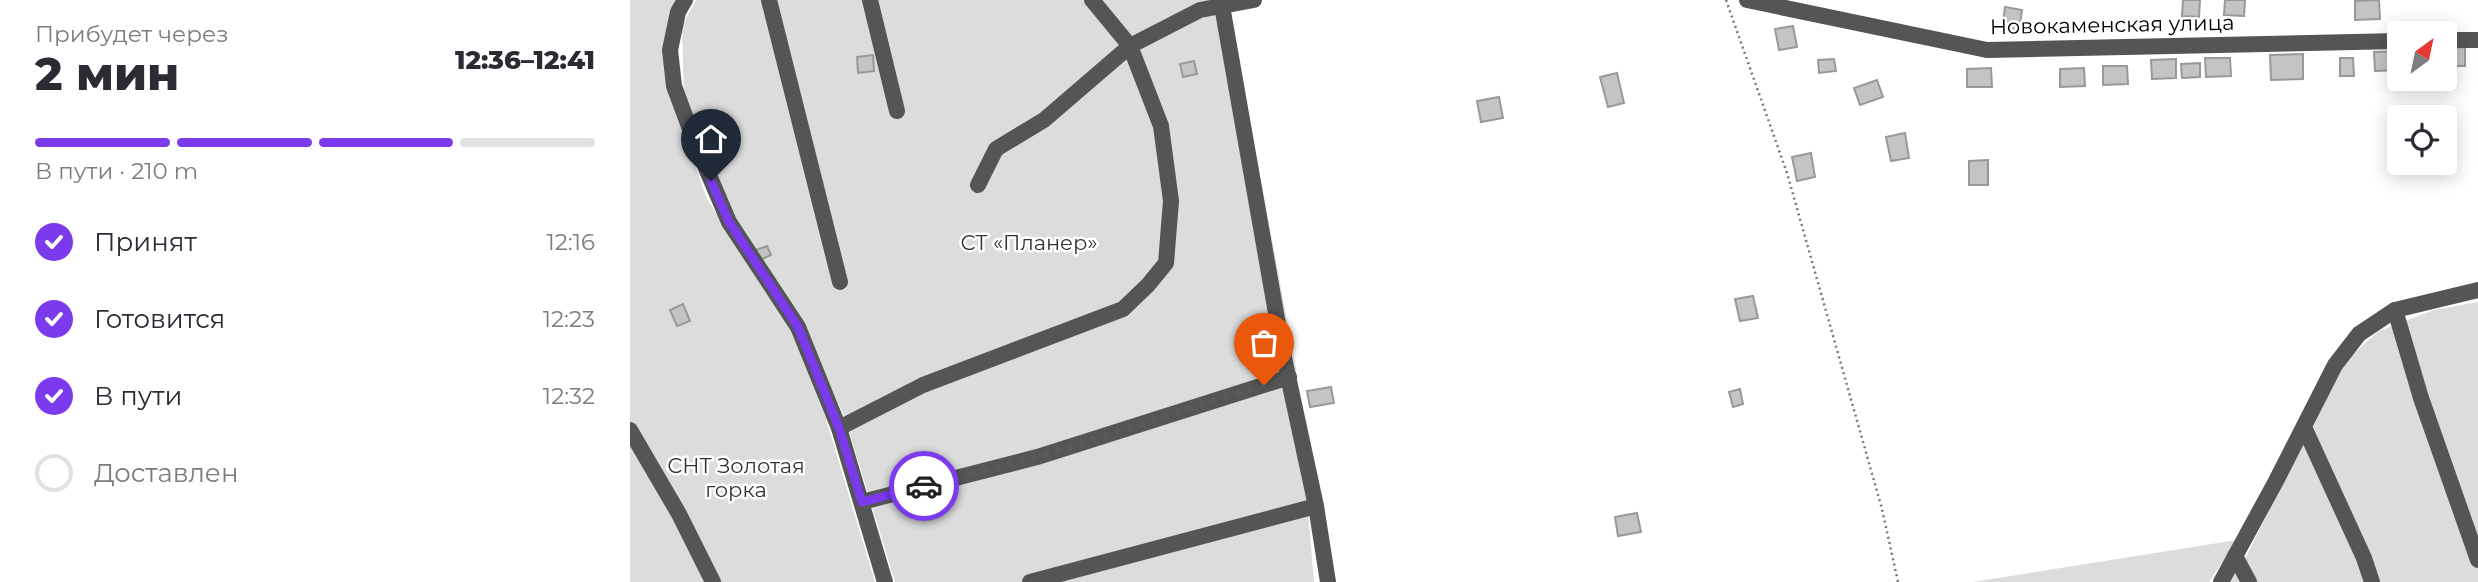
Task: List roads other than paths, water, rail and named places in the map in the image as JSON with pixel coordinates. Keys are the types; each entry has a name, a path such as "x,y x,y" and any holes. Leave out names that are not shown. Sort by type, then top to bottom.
{"street":[{"path":"685,0 678,12 670,50 674,86 729,222 798,327 839,428 886,582"},
{"path":"769,0 840,282"},
{"path":"870,0 897,111"},
{"path":"839,428 923,385 1123,309 1148,285 1166,262 1171,201 1161,126 1130,46 1092,0"},
{"path":"978,185 996,149 1044,120 1130,46 1200,10 1222,3 1254,0"},
{"name":"Новокаменская улица","path":"1747,0 1987,50 2387,41"},
{"path":"1222,3 1328,582"},
{"path":"2457,40 2478,40"},
{"path":"2221,582 2334,365 2359,334 2395,310 2478,290"},
{"path":"2395,310 2421,398 2478,560"},
{"path":"862,502 1037,457 1289,377"},
{"path":"2304,427 2364,558 2372,582"},
{"path":"630,430 679,514 713,582"},
{"path":"1030,582 1316,506"},
{"path":"2235,556 2249,582"}],"park label":[{"name":"СТ «Планер»","path":"1029,243"},
{"name":"СНТ Золотая горка","path":"736,478"}]}
